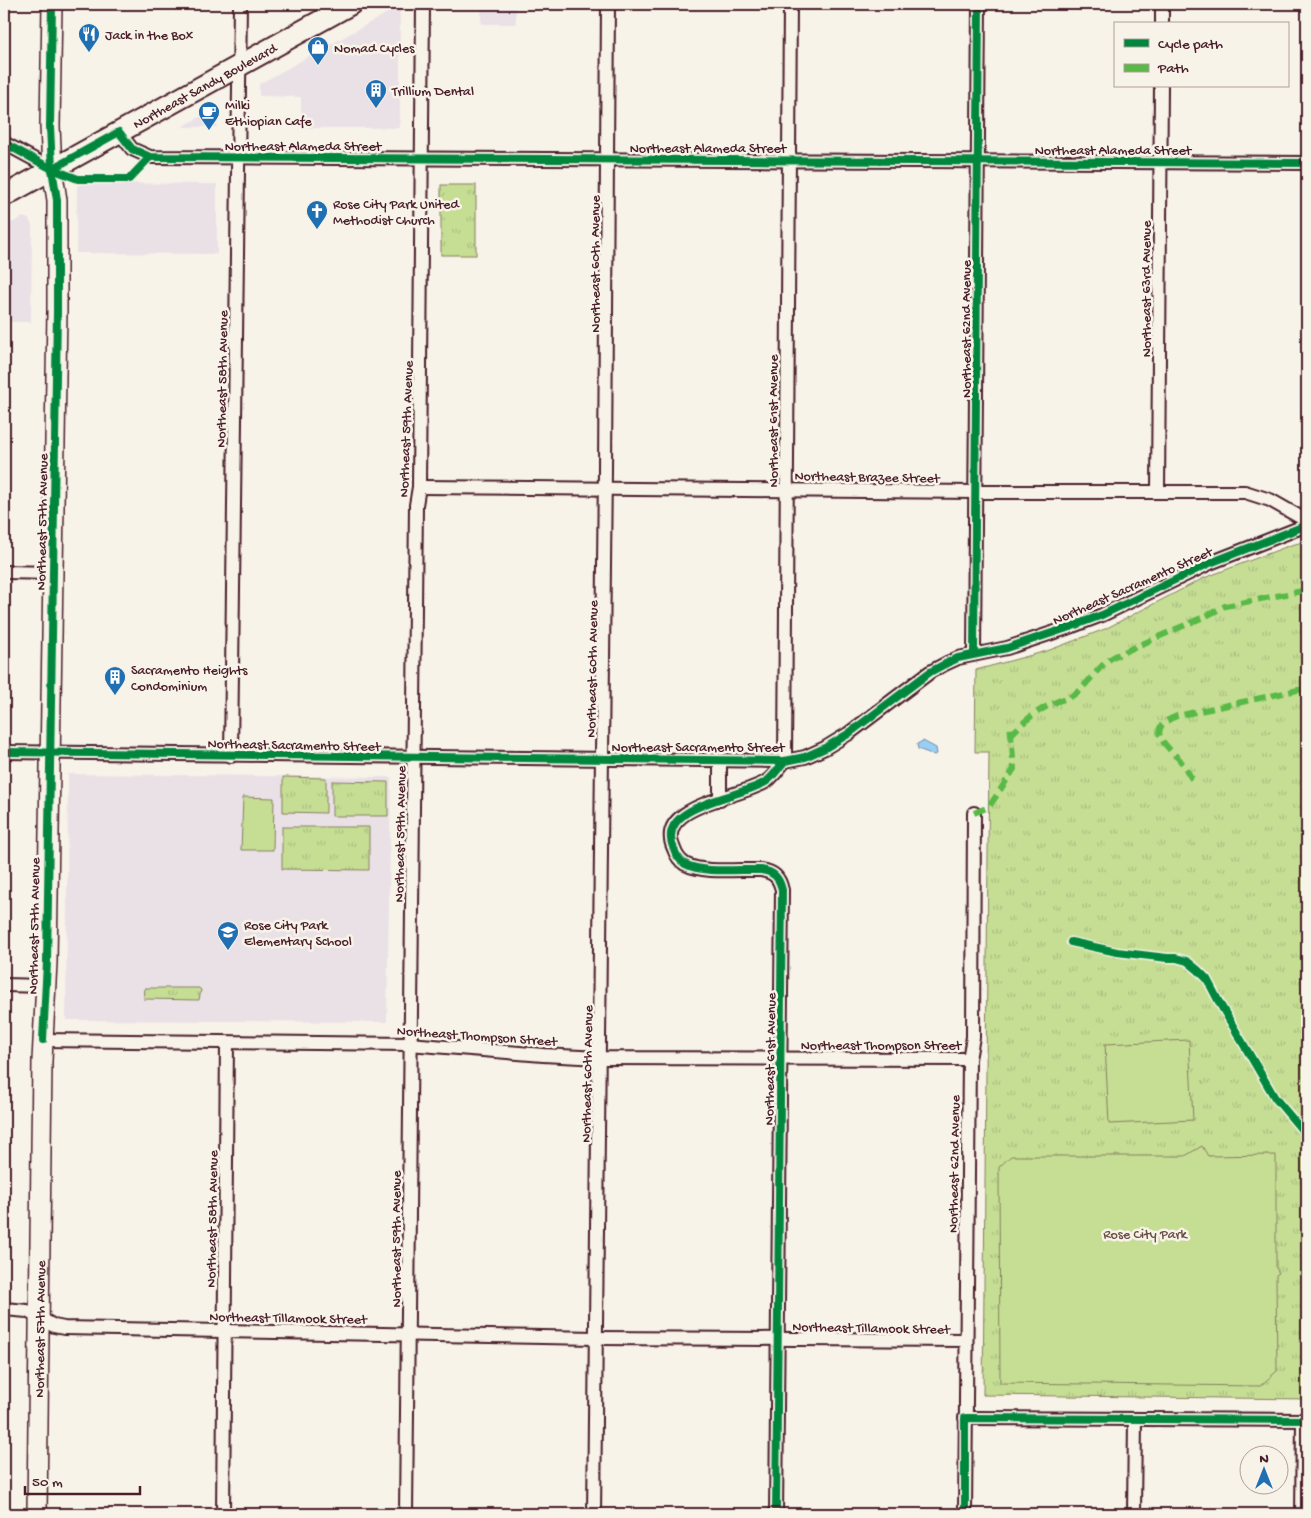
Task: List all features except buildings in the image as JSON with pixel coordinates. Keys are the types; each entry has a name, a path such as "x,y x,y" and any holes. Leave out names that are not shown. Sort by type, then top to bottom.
{"main road":[{"name":"Northeast 57th Avenue","path":"37,1514 43,1040 50,754 57,252 57,200 52,168 50,126 52,4"},
{"name":"Northeast Sandy Boulevard","path":"4,196 351,4"}],"street":[{"name":"Northeast 58th Avenue","path":"231,756 240,4"},
{"name":"Northeast 59th Avenue","path":"406,1514 409,1044 416,505 419,487 423,4"},
{"name":"Northeast 60th Avenue","path":"594,1514 608,4"},
{"name":"Northeast 61st Avenue","path":"776,1514 782,1058 781,882 771,872 761,870 699,869 683,863 672,846 671,836 673,826 679,818 691,810 767,781 784,761 790,4"},
{"name":"Northeast 62nd Avenue","path":"974,654 980,4"},
{"path":"1162,4 1162,22"},
{"name":"Northeast 63rd Avenue","path":"1158,492 1161,88"},
{"name":"Northeast Alameda Street","path":"119,132 132,149 150,157 1307,163"},
{"path":"4,143 52,168"},
{"name":"Northeast Brazee Street","path":"419,487 976,492 1245,492 1270,500 1307,521"},
{"name":"Northeast Sacramento Street","path":"4,752 784,761 805,757 826,748 848,734 930,672 958,658 1007,648 1070,628 1102,615 1210,563 1307,525"},
{"path":"4,572 53,572"},
{"path":"720,760 720,800"},
{"name":"Northeast 62nd Avenue","path":"965,1514 974,813"},
{"path":"4,985 45,986"},
{"name":"Northeast Thompson Street","path":"43,1040 409,1044 599,1058 970,1059"},
{"name":"Northeast 58th Avenue","path":"223,1514 228,1043"},
{"name":"Northeast Tillamook Street","path":"4,1309 26,1311 54,1326 64,1328 596,1338 966,1340"},
{"path":"965,1418 1305,1420 1302,1514"},
{"path":"1134,1514 1135,1419"}],"shaded area":[{"path":"481,4 516,4 516,24 481,24"},
{"path":"400,6 400,128 301,128 301,97 259,96 259,84"},
{"path":"217,107 217,127 182,127"},
{"path":"81,183 217,184 217,254 76,253 77,186"},
{"path":"23,217 29,219 32,225 31,322 4,322 4,227"},
{"name":"Rose City Park Elementary School","path":"68,774 391,777 387,1022 66,1020"}],"green space":[{"path":"441,185 476,185 476,255 441,255"},
{"name":"Rose City Park","path":"1307,541 1307,1399 983,1395 989,752 975,752 976,670 1047,651 1105,629 1204,578 1291,545"},
{"path":"283,777 326,778 326,813 283,812"},
{"path":"332,781 388,782 388,816 332,816"},
{"path":"243,797 274,798 273,850 241,850"},
{"path":"282,827 369,827 369,870 282,869"},
{"path":"145,988 199,988 201,990 199,1000 144,999"},
{"path":"1189,1040 1193,1120 1109,1124 1105,1044"},
{"path":"1202,1146 1208,1156 1276,1155 1276,1268 1279,1273 1276,1275 1277,1371 1260,1386 1000,1383 999,1167 1011,1156 1185,1156"}],"water":[{"path":"923,741 936,748 937,754 934,755 918,749 917,744"}],"marked path":[{"path":"1010,736 1036,713 1078,692 1103,665 1115,656 1225,606 1307,590"},
{"path":"1192,779 1181,761 1167,747 1160,736 1159,731 1167,721 1177,716 1307,688"},
{"path":"974,813 989,807 1014,769 1010,723"}],"cycle path":[{"path":"43,1040 47,962 57,311 57,200 52,169 50,126 52,4"},
{"path":"974,654 979,4"},
{"path":"52,169 119,132 132,149 150,157 1307,163"},
{"path":"4,143 52,169 78,179 129,179 150,157"},
{"path":"4,752 785,761 805,757 825,748 848,734 930,672 958,658 1007,648 1102,615 1210,563 1307,525"},
{"path":"776,1514 782,890 775,876 766,871 712,870 685,864 679,859 674,849 671,834 676,822 688,812 704,804 755,787 767,781 785,761"},
{"path":"1071,942 1117,952 1176,958 1187,961 1198,970 1207,979 1275,1098 1307,1136"},
{"path":"965,1514 965,1418 1307,1420"}],"place":[{"name":"Jack in the Box","path":"89,53"},
{"name":"Nomad Cycles","path":"318,66"},
{"name":"Trillium Dental","path":"376,109"},
{"name":"Milki Ethiopian Cafe","path":"209,131"},
{"name":"Rose City Park United Methodist Church","path":"317,230"},
{"name":"Sacramento Heights Condominium","path":"115,696"},
{"name":"Rose City Park Elementary School","path":"228,951"}]}
